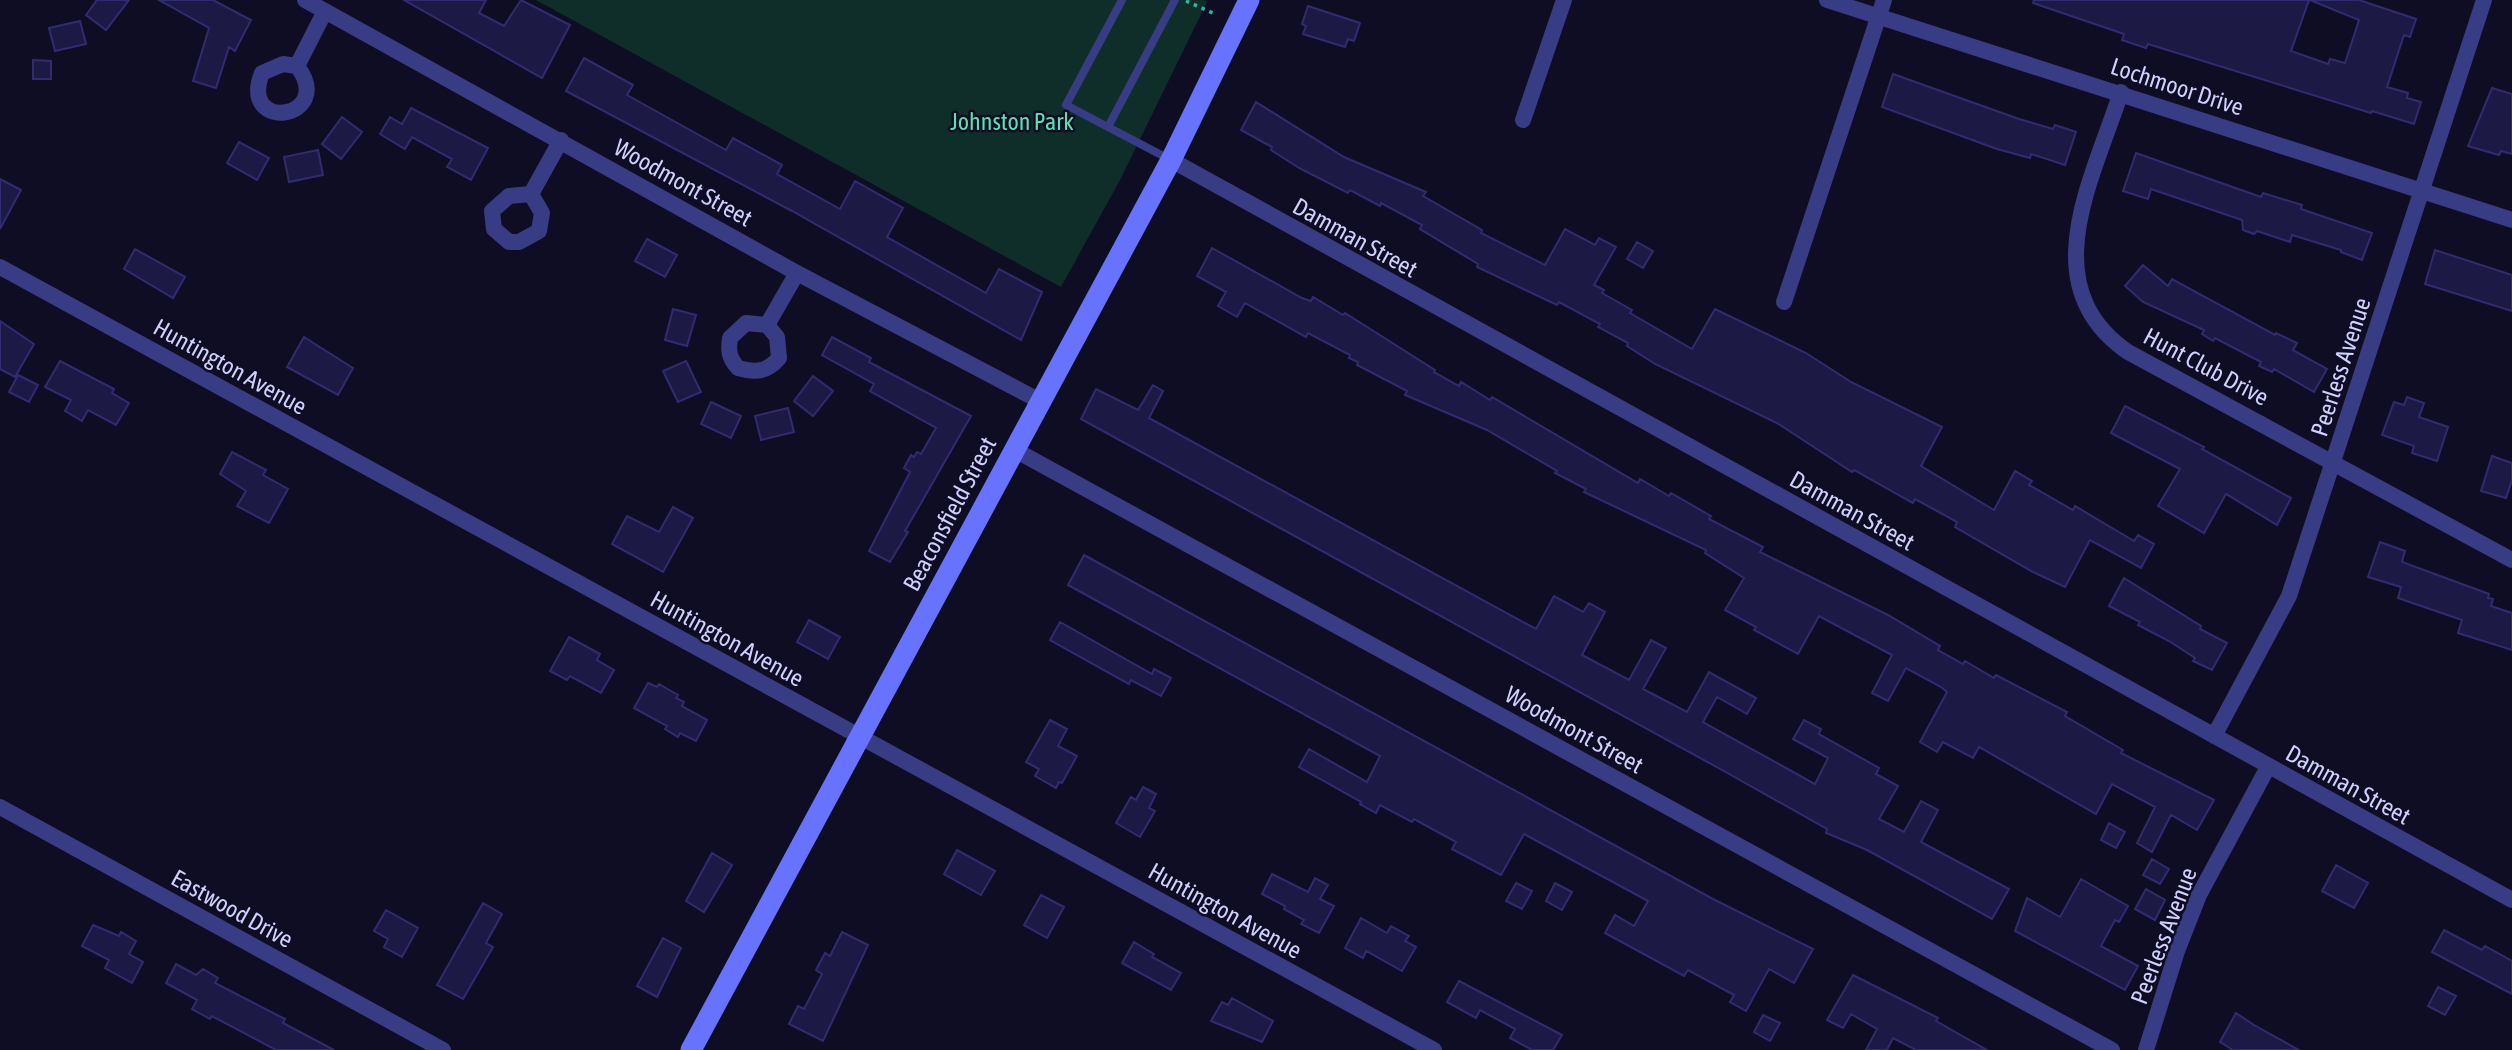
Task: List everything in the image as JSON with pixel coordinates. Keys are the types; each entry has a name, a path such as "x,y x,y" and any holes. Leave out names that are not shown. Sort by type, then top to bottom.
{"street":[{"name":"Woodmont Street","path":"306,0 797,273 1040,401"},
{"name":"Beaconsfield Street","path":"691,1050 1171,160 1249,0"},
{"path":"1523,120 1564,0"},
{"name":"Lochmoor Drive","path":"1827,0 2121,92 2512,220"},
{"path":"1784,302 1884,0"},
{"name":"Peerless Avenue","path":"2214,736 2289,596 2484,0"},
{"path":"297,66 325,11"},
{"name":"Hunt Club Drive","path":"2121,92 2076,233 2076,276 2090,313 2105,333 2128,352 2512,560"},
{"path":"531,194 561,140"},
{"name":"Damman Street","path":"1171,160 2512,900"},
{"name":"Huntington Avenue","path":"0,267 1434,1050"},
{"path":"767,325 797,273"},
{"name":"Woodmont Street","path":"1015,450 2112,1050"},
{"name":"Peerless Avenue","path":"2146,1050 2177,951 2199,895 2268,767"},
{"name":"Eastwood Drive","path":"0,807 443,1050"}],"lane":[{"path":"1122,0 1066,106 1171,160"},
{"path":"1108,127 1175,0"}],"path":[{"path":"1184,0 1213,13"}],"green space":[{"name":"Johnston Park","path":"536,0 1207,2 1120,180 1061,287"}],"building":[{"path":"97,0 129,0 106,30 86,15"},
{"path":"159,0 213,0 251,20 235,51 229,47 216,88 193,81 209,28"},
{"path":"404,0 486,0 479,13 504,26 521,0 570,25 542,78"},
{"path":"2034,0 2309,0 2291,51 2328,64 2330,59 2345,63 2359,20 2310,0 2359,0 2416,19 2410,37 2404,35 2387,87 2408,93 2407,98 2421,102 2414,124 2372,111 2371,113 2148,44 2146,48 2122,40 2124,34 2033,3"},
{"path":"1308,6 1360,23 1354,41 1348,39 1345,47 1303,34 1306,26 1302,24"},
{"path":"80,21 86,44 55,51 49,28"},
{"path":"584,58 633,85 627,95 726,150 733,138 782,165 777,174 840,209 855,181 903,208 887,237 986,293 999,269 1042,292 1021,340 792,211 566,91"},
{"path":"33,60 51,61 51,79 33,79"},
{"path":"1893,74 2019,119 2053,129 2055,125 2076,132 2065,165 2031,154 2030,158 1997,149 1882,107"},
{"path":"2492,88 2512,94 2512,154 2501,151 2499,155 2468,146"},
{"path":"1256,102 1344,157 1426,192 1423,196 1482,230 1481,233 1545,265 1565,229 1595,245 1599,238 1616,247 1594,285 1604,290 1602,293 1632,310 1630,313 1692,349 1715,309 1806,353 1851,382 1942,427 1921,466 1994,510 2015,471 2032,481 2029,485 2073,510 2075,506 2134,541 2138,535 2154,544 2141,568 2090,540 2065,587 2033,572 1955,527 1957,522 1915,499 1913,503 1854,470 1852,472 1777,423 1655,364 1627,346 1628,343 1598,327 1600,324 1559,302 1557,305 1477,267 1478,264 1420,229 1422,225 1381,203 1380,206 1350,190 1348,193 1299,168 1271,150 1272,147 1241,130"},
{"path":"411,108 488,148 471,180 447,167 452,159 412,137 405,149 380,134 390,117 402,124"},
{"path":"342,117 362,132 341,159 322,144"},
{"path":"239,142 269,158 257,180 227,163"},
{"path":"318,150 323,175 289,182 284,157"},
{"path":"2136,153 2261,197 2263,193 2302,205 2301,209 2372,233 2362,260 2341,250 2292,235 2290,242 2257,231 2254,234 2243,230 2242,220 2151,189 2148,199 2123,191"},
{"path":"0,179 21,190 0,229"},
{"path":"647,239 677,255 665,277 635,261"},
{"path":"1637,242 1653,251 1643,268 1627,259"},
{"path":"1212,248 1302,298 1311,301 1313,297 1343,315 1345,313 1435,370 1434,372 1459,386 1461,382 1490,400 1492,397 1638,483 1640,479 1669,496 1671,493 1711,516 1709,519 1763,547 1760,552 1888,615 1940,646 1938,650 1963,664 1965,661 1994,678 1996,675 2067,712 2065,716 2123,750 2121,753 2214,800 2197,830 2171,815 2152,852 2137,843 2155,807 2112,784 2096,814 1979,747 1973,758 1943,742 1937,752 1920,742 1947,692 1941,687 1906,668 1888,701 1872,693 1892,655 1819,616 1798,654 1754,630 1756,627 1725,610 1744,578 1705,553 1706,550 1584,492 1586,489 1555,473 1557,471 1487,430 1405,395 1407,391 1357,365 1358,362 1349,358 1350,355 1308,333 1306,337 1245,303 1237,317 1218,306 1226,292 1197,276"},
{"path":"135,249 185,277 173,298 124,269"},
{"path":"2435,250 2512,275 2512,311 2425,284"},
{"path":"2143,265 2168,286 2172,279 2275,335 2276,333 2297,343 2293,350 2327,369 2314,392 2274,369 2272,372 2259,366 2261,362 2215,338 2213,341 2202,334 2204,330 2143,302 2125,286"},
{"path":"673,309 696,315 687,346 665,340"},
{"path":"0,321 34,344 15,377 0,369"},
{"path":"304,337 353,368 338,395 287,367"},
{"path":"832,337 871,358 869,362 971,416 890,562 869,551 910,472 904,468 911,455 914,457 917,452 921,454 936,428 870,391 874,384 822,355"},
{"path":"60,361 114,389 112,393 129,403 116,425 88,410 82,421 65,411 71,400 45,387"},
{"path":"686,361 701,392 678,402 663,371"},
{"path":"18,375 38,385 29,402 9,392"},
{"path":"813,376 833,391 813,416 794,401"},
{"path":"1153,385 1163,391 1149,418 1536,629 1554,596 1583,612 1589,603 1605,612 1582,655 1629,680 1651,640 1666,648 1643,689 1687,712 1709,672 1756,698 1747,714 1717,697 1703,722 1815,784 1828,758 1793,739 1804,720 1821,729 1819,734 1879,768 1876,774 1898,786 1879,819 1904,832 1921,801 1938,810 1921,842 2009,889 1992,919 1867,850 1826,833 1827,829 1722,770 1081,419 1096,389 1138,410"},
{"path":"2407,397 2424,403 2419,417 2448,427 2437,461 2412,453 2414,446 2382,435 2394,402 2404,405"},
{"path":"711,402 741,416 731,438 701,424"},
{"path":"2125,406 2204,447 2202,449 2291,498 2277,525 2226,494 2204,533 2158,506 2180,469 2111,433"},
{"path":"788,408 794,432 761,440 755,416"},
{"path":"232,452 266,470 263,475 288,489 269,523 237,506 246,491 220,474"},
{"path":"2492,456 2512,463 2512,480 2506,498 2481,491"},
{"path":"673,507 693,518 663,572 612,544 627,516 659,532"},
{"path":"2380,542 2405,551 2402,562 2489,594 2488,598 2493,599 2491,606 2512,613 2512,650 2458,633 2462,620 2398,598 2401,587 2368,577"},
{"path":"1084,555 1713,899 1813,949 1794,983 1769,969 1746,1011 1730,1002 1734,995 1688,970 1684,976 1605,933 1615,915 1634,926 1648,901 1524,834 1501,875 1452,849 1456,842 1414,819 1412,822 1380,805 1376,813 1360,804 1361,802 1299,767 1309,749 1367,782 1380,756 1068,585"},
{"path":"2124,578 2201,626 2200,629 2227,643 2212,670 2193,661 2195,658 2169,641 2138,625 2140,622 2109,606"},
{"path":"809,620 840,637 828,659 797,642"},
{"path":"1060,622 1152,674 1154,669 1171,678 1161,696 1131,680 1129,684 1050,640"},
{"path":"569,637 600,654 597,660 614,670 601,693 570,676 567,680 550,671"},
{"path":"648,683 657,687 659,684 678,695 676,698 684,702 682,706 707,720 696,741 680,733 678,737 665,729 667,726 634,708"},
{"path":"1050,720 1067,729 1058,746 1077,756 1062,783 1059,782 1056,788 1035,776 1039,769 1026,762"},
{"path":"1143,787 1156,794 1149,808 1155,811 1140,837 1116,823 1131,797 1136,800"},
{"path":"2109,823 2125,832 2116,848 2101,840"},
{"path":"957,850 995,871 981,895 944,874"},
{"path":"712,853 732,865 704,912 686,901"},
{"path":"2152,859 2169,869 2160,884 2143,875"},
{"path":"2336,865 2368,883 2354,908 2322,891"},
{"path":"1272,874 1308,892 1315,878 1328,885 1320,899 1334,906 1319,933 1301,924 1304,920 1284,909 1285,906 1262,894"},
{"path":"2081,879 2128,906 2119,922 2115,920 2101,946 2138,966 2125,990 2015,931 2027,898 2060,917"},
{"path":"1516,883 1532,891 1522,909 1506,901"},
{"path":"1555,883 1572,892 1562,910 1546,901"},
{"path":"2146,889 2165,900 2155,920 2135,909"},
{"path":"1041,895 1064,907 1047,938 1024,925"},
{"path":"483,903 502,914 486,943 493,947 463,999 437,985"},
{"path":"386,910 418,928 402,957 384,947 388,939 374,931"},
{"path":"1361,918 1387,933 1391,926 1409,936 1405,941 1416,947 1402,971 1366,951 1363,958 1345,948"},
{"path":"93,925 119,936 121,932 136,941 129,954 143,962 132,983 105,968 109,960 82,946"},
{"path":"2444,930 2482,950 2485,946 2512,961 2512,994 2432,952"},
{"path":"842,932 868,945 823,1041 789,1024 798,1006 804,1009 822,974 816,970 825,953 830,956"},
{"path":"663,938 681,948 657,997 637,986"},
{"path":"1134,942 1154,954 1152,957 1181,973 1171,990 1122,963"},
{"path":"176,964 196,975 203,969 218,978 215,983 285,1019 283,1023 334,1050 276,1050 212,1016 210,1019 192,1009 197,1000 166,983"},
{"path":"1853,975 1938,1018 1936,1021 1987,1050 1916,1050 1893,1038 1887,1050 1866,1050 1877,1029 1851,1014 1843,1028 1827,1020"},
{"path":"1459,981 1562,1035 1553,1050 1532,1050 1510,1038 1515,1029 1480,1010 1476,1018 1447,1002"},
{"path":"2438,987 2456,996 2445,1015 2428,1006"},
{"path":"1232,998 1273,1021 1262,1042 1211,1021 1222,1002 1228,1005"},
{"path":"2236,1013 2299,1050 2233,1050 2220,1042"},
{"path":"1763,1015 1780,1023 1770,1041 1754,1032"}]}
